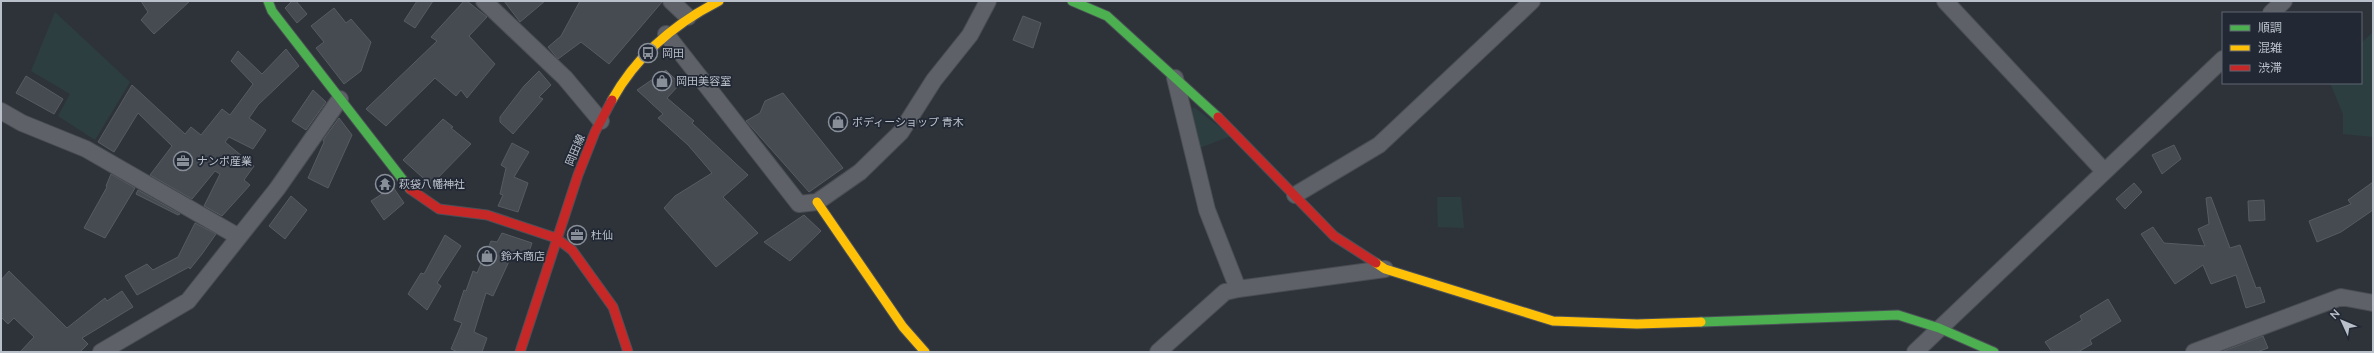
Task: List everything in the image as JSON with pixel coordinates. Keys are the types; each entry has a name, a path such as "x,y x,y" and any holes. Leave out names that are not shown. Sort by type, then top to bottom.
{"street":[{"path":"268,1 272,11 412,192 439,209 488,215 556,238 572,250 613,307 628,352"},
{"path":"484,1 565,78 601,120"},
{"path":"671,1 688,17"},
{"name":"岡田線","path":"520,352 580,168 601,120 628,76 666,34 688,17 719,1"},
{"path":"666,34 799,204 817,202 860,172 901,132 934,80 970,35 988,1"},
{"path":"1072,1 1107,16 1233,131 1334,236 1385,269 1553,320 1637,324 1898,315 1939,328 1994,352"},
{"path":"1295,195 1379,144 1532,1"},
{"path":"1945,1 2104,171"},
{"path":"2272,12 2284,1"},
{"path":"1915,352 2222,59"},
{"path":"1175,78 1208,210 1238,290"},
{"path":"101,352 188,301 277,189 340,98"},
{"path":"1,111 22,123 86,149 238,237"},
{"path":"817,202 903,327 925,352"},
{"path":"1158,352 1225,292 1385,269"},
{"path":"2194,352 2341,297 2373,303"}],"shaded area":[{"path":"55,12 130,82 95,140 58,116 70,94 31,71"},
{"path":"2373,32 2373,137 2343,134 2343,114 2330,84 2362,84 2362,42"},
{"path":"1194,107 1231,136 1197,149 1189,113"},
{"path":"1437,197 1461,197 1464,228 1438,227"}],"building":[{"path":"141,1 190,1 154,34 141,20 148,12"},
{"path":"292,1 296,1 307,14 297,23 285,8"},
{"path":"417,1 433,1 415,28 404,21"},
{"path":"464,1 467,1 487,17 469,36 495,64 467,98 461,90 456,96 435,78 386,126 366,109 437,41 431,37"},
{"path":"504,1 545,1 520,22"},
{"path":"580,1 662,2 609,64 581,42 558,59 548,47 561,36"},
{"path":"334,8 346,23 351,19 371,42 361,71 344,84 316,48 324,42 311,26"},
{"path":"1023,16 1041,23 1033,48 1013,40"},
{"path":"286,49 299,66 258,105 249,118 266,130 253,149 229,137 225,142 254,166 244,180 250,185 222,216 204,206 220,174 215,171 192,199 150,175 172,146 138,113 114,152 98,142 132,85 185,134 191,127 201,135 222,109 230,115 253,84 231,61 238,51 262,74"},
{"path":"666,70 680,84 667,98 694,121 692,123 748,175 723,197 758,233 716,267 664,208 675,196 712,173 688,145 658,118 663,114 637,90"},
{"path":"539,71 551,85 539,97 543,99 513,134 500,122 500,117 524,86"},
{"path":"26,76 63,99 54,114 16,93"},
{"path":"313,90 326,102 306,130 292,121"},
{"path":"783,93 843,168 809,192 746,121 760,113 765,101"},
{"path":"339,118 352,135 328,188 308,178 324,142 323,140"},
{"path":"443,119 453,127 451,128 471,144 431,185 403,160"},
{"path":"512,143 529,152 514,177 528,183 518,212 498,206 503,195 500,194 506,168 501,165"},
{"path":"2174,145 2181,159 2162,174 2152,155"},
{"path":"111,174 135,188 105,238 84,228 107,187 106,186"},
{"path":"2373,182 2373,210 2341,232 2317,242 2309,221 2351,204 2348,200"},
{"path":"2134,183 2142,192 2125,209 2116,199"},
{"path":"393,187 404,203 384,220 371,201"},
{"path":"138,190 180,214 178,215 136,194"},
{"path":"291,196 307,210 285,239 269,226"},
{"path":"2211,197 2230,248 2240,245 2256,288 2260,287 2265,302 2246,308 2236,275 2211,284 2203,265 2175,284 2141,234 2153,227 2164,243 2205,246 2198,229 2209,224 2206,198"},
{"path":"2264,200 2265,220 2249,221 2248,201"},
{"path":"804,215 821,231 790,261 764,242"},
{"path":"195,223 216,234 190,269 189,267 137,295 125,276 147,264 153,270 178,257"},
{"path":"502,233 532,243 526,260 511,257 493,296 486,293 474,332 487,338 482,352 458,352 451,349 462,323 454,320 464,290 466,291 473,271 477,273 491,241 497,242"},
{"path":"445,235 461,246 437,283 441,286 427,310 408,294 421,273 424,274"},
{"path":"9,271 67,328 105,298 107,301 122,291 133,307 82,338 88,344 80,352 20,352 34,337 14,318 8,324 1,317 1,280"},
{"path":"2108,299 2121,321 2090,340 2092,344 2078,352 2052,352 2045,342 2082,320 2080,316"},
{"path":"2263,336 2268,348 2257,352 2221,352"}],"traffic: fast":[{"path":"268,1 272,11 410,189"},
{"path":"1072,1 1107,16 1218,117"},
{"path":"1701,322 1898,315 1939,328 1994,352"}],"traffic: slow":[{"path":"612,100 633,69 658,42 687,20 719,1"},
{"path":"817,202 903,327 925,352"},
{"path":"1376,263 1385,269 1553,321 1637,324 1701,322"}],"traffic: jam":[{"path":"520,352 578,175 595,132 612,100"},
{"path":"1218,117 1334,236 1376,263"},
{"path":"410,189 439,209 487,215 556,238 572,250 613,307 628,352"}],"place":[{"name":"岡田","path":"648,53"},
{"name":"岡田美容室","path":"662,81"},
{"name":"ボディーショップ 青木","path":"838,122"},
{"name":"ナンポ産業","path":"183,161"},
{"name":"萩袋八幡神社","path":"385,184"},
{"name":"杜仙","path":"577,235"},
{"name":"鈴木商店","path":"487,256"}]}
